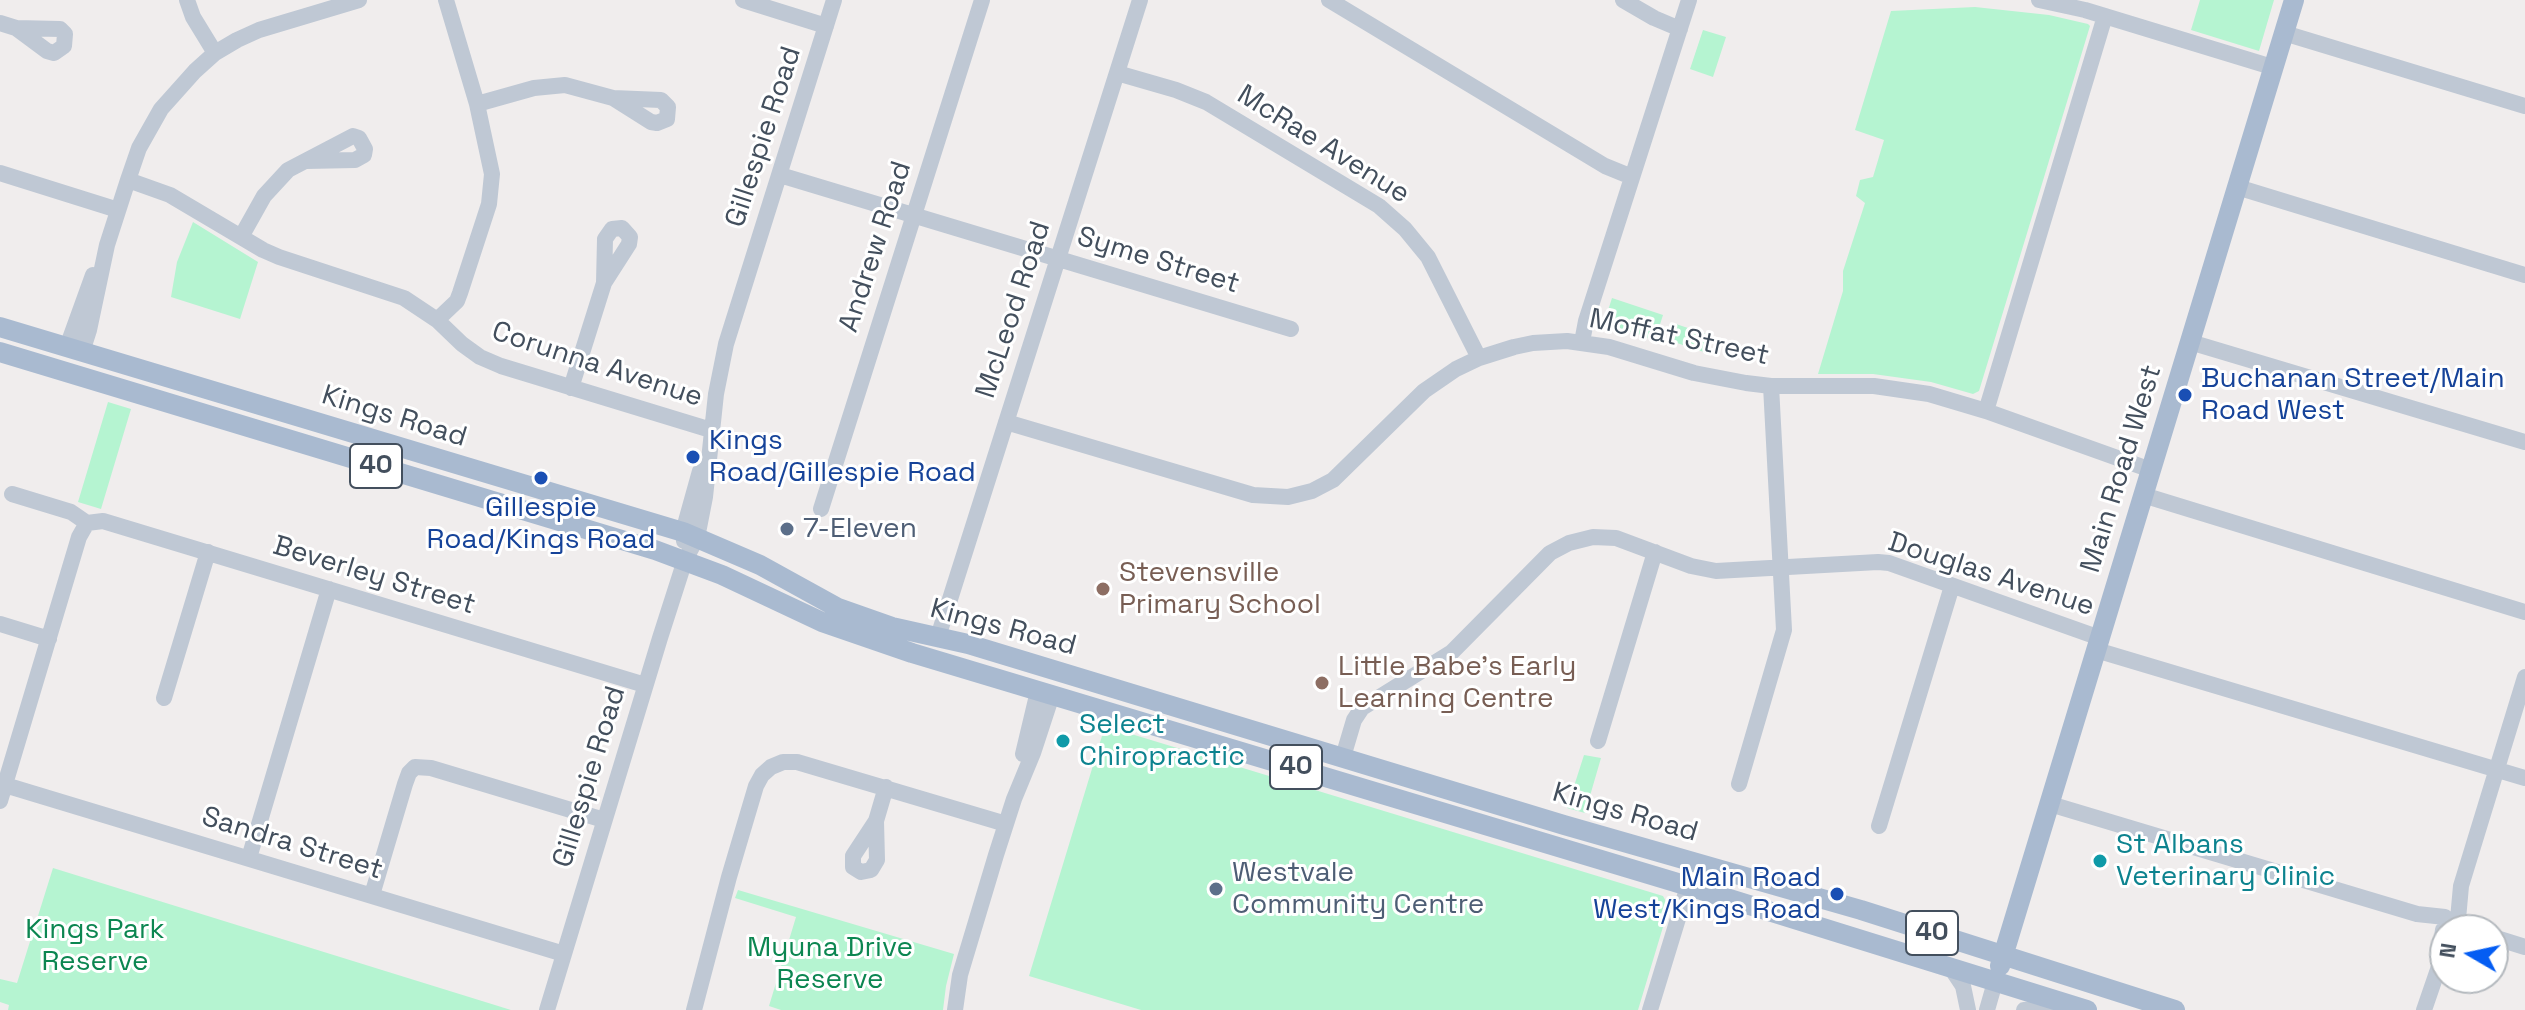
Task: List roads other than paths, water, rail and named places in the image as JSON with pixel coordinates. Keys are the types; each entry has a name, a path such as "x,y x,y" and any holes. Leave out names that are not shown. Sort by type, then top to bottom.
{"main road":[{"name":"Main Road West","path":"1995,982 2294,0"},
{"name":"Kings Road","path":"0,327 690,535 760,565 818,598 858,616 1050,669 2003,954"},
{"path":"67,372 74,350"},
{"name":"Kings Road","path":"0,352 685,560 822,622 1045,693 1688,886 1995,982"},
{"path":"1045,693 1050,669"},
{"path":"1337,780 1343,757"},
{"path":"1688,886 1694,862"},
{"name":"40","path":"2003,954 2175,1010"},
{"name":"40","path":"1995,982 2079,1008"}],"street":[{"path":"187,0 193,17 215,53"},
{"path":"74,350 89,330 107,245 139,148 161,109 215,53 259,30 359,0"},
{"path":"437,320 457,301 489,204 492,174 477,104 446,0"},
{"path":"743,0 826,26"},
{"name":"Gillespie Road","path":"547,1010 685,560 730,330 834,0"},
{"name":"Andrew Road","path":"821,509 982,0"},
{"name":"McLeod Road","path":"938,637 1140,0"},
{"path":"1329,0 1605,166 1632,177"},
{"path":"1623,0 1680,29"},
{"path":"1582,342 1586,321 1689,0"},
{"path":"2039,0 2105,16 2272,67"},
{"path":"1986,411 2105,16"},
{"path":"2284,33 2525,106"},
{"name":"McRae Avenue","path":"1117,73 1206,102 1379,206 1405,229 1428,257 1479,358"},
{"path":"477,104 551,85 583,88 613,98"},
{"path":"241,237 264,196 277,180 306,161"},
{"path":"0,173 118,210"},
{"name":"Syme Street","path":"780,175 1291,329"},
{"name":"Corunna Avenue","path":"128,180 170,195 279,257 404,298 437,320 480,357 711,430"},
{"path":"2237,187 2525,275"},
{"path":"571,388 604,283"},
{"name":"Moffat Street","path":"1006,422 1253,495 1288,497 1312,491 1333,480 1424,391 1456,369 1479,358 1533,343 1582,342 1694,373 1771,386 1847,385 1905,389 1986,411 2151,470"},
{"path":"2190,342 2525,442"},
{"path":"1739,784 1782,640 1784,620 1771,386"},
{"name":"Beverley Street","path":"12,494 71,512 87,523 103,521 645,685"},
{"path":"2143,495 2525,612"},
{"path":"2,793 6,760 49,639 79,537 87,523"},
{"name":"Douglas Avenue","path":"1343,757 1354,720 1362,708 1452,652 1550,553 1581,539 1606,536 1703,570 1889,563 2098,644 2525,778"},
{"path":"164,698 208,552"},
{"path":"1598,741 1655,552"},
{"path":"1879,826 1952,586"},
{"path":"249,858 329,589"},
{"path":"0,624 49,639"},
{"path":"2455,914 2525,677"},
{"path":"955,1010 960,975 1014,799 1033,753 1045,693"},
{"path":"694,1010 756,786 762,775 777,764 797,762 1006,824"},
{"path":"372,895 405,784 415,767 431,768 604,820"},
{"path":"876,821 886,787"},
{"name":"Sandra Street","path":"2,793 249,858 564,954"},
{"path":"2050,804 2429,918"},
{"path":"1650,1010 1688,886"},
{"path":"1951,968 1963,986 1968,1010"},
{"path":"1987,1010 1995,982"},
{"path":"2024,1010 2079,1008"}],"place":[{"name":"Buchanan Street/Main Road West","path":"2185,395"},
{"name":"Kings Road/Gillespie Road","path":"693,457"},
{"name":"Gillespie Road/Kings Road","path":"541,478"},
{"name":"7-Eleven","path":"787,529"},
{"name":"Stevensville Primary School","path":"1103,589"},
{"name":"Little Babe's Early Learning Centre","path":"1322,683"},
{"name":"Select Chiropractic","path":"1063,741"},
{"name":"St Albans Veterinary Clinic","path":"2100,861"},
{"name":"Westvale Community Centre","path":"1216,889"},
{"name":"Main Road West/Kings Road","path":"1837,894"}],"park label":[{"name":"Kings Park Reserve","path":"95,946"},
{"name":"Myuna Drive Reserve","path":"830,964"}]}
